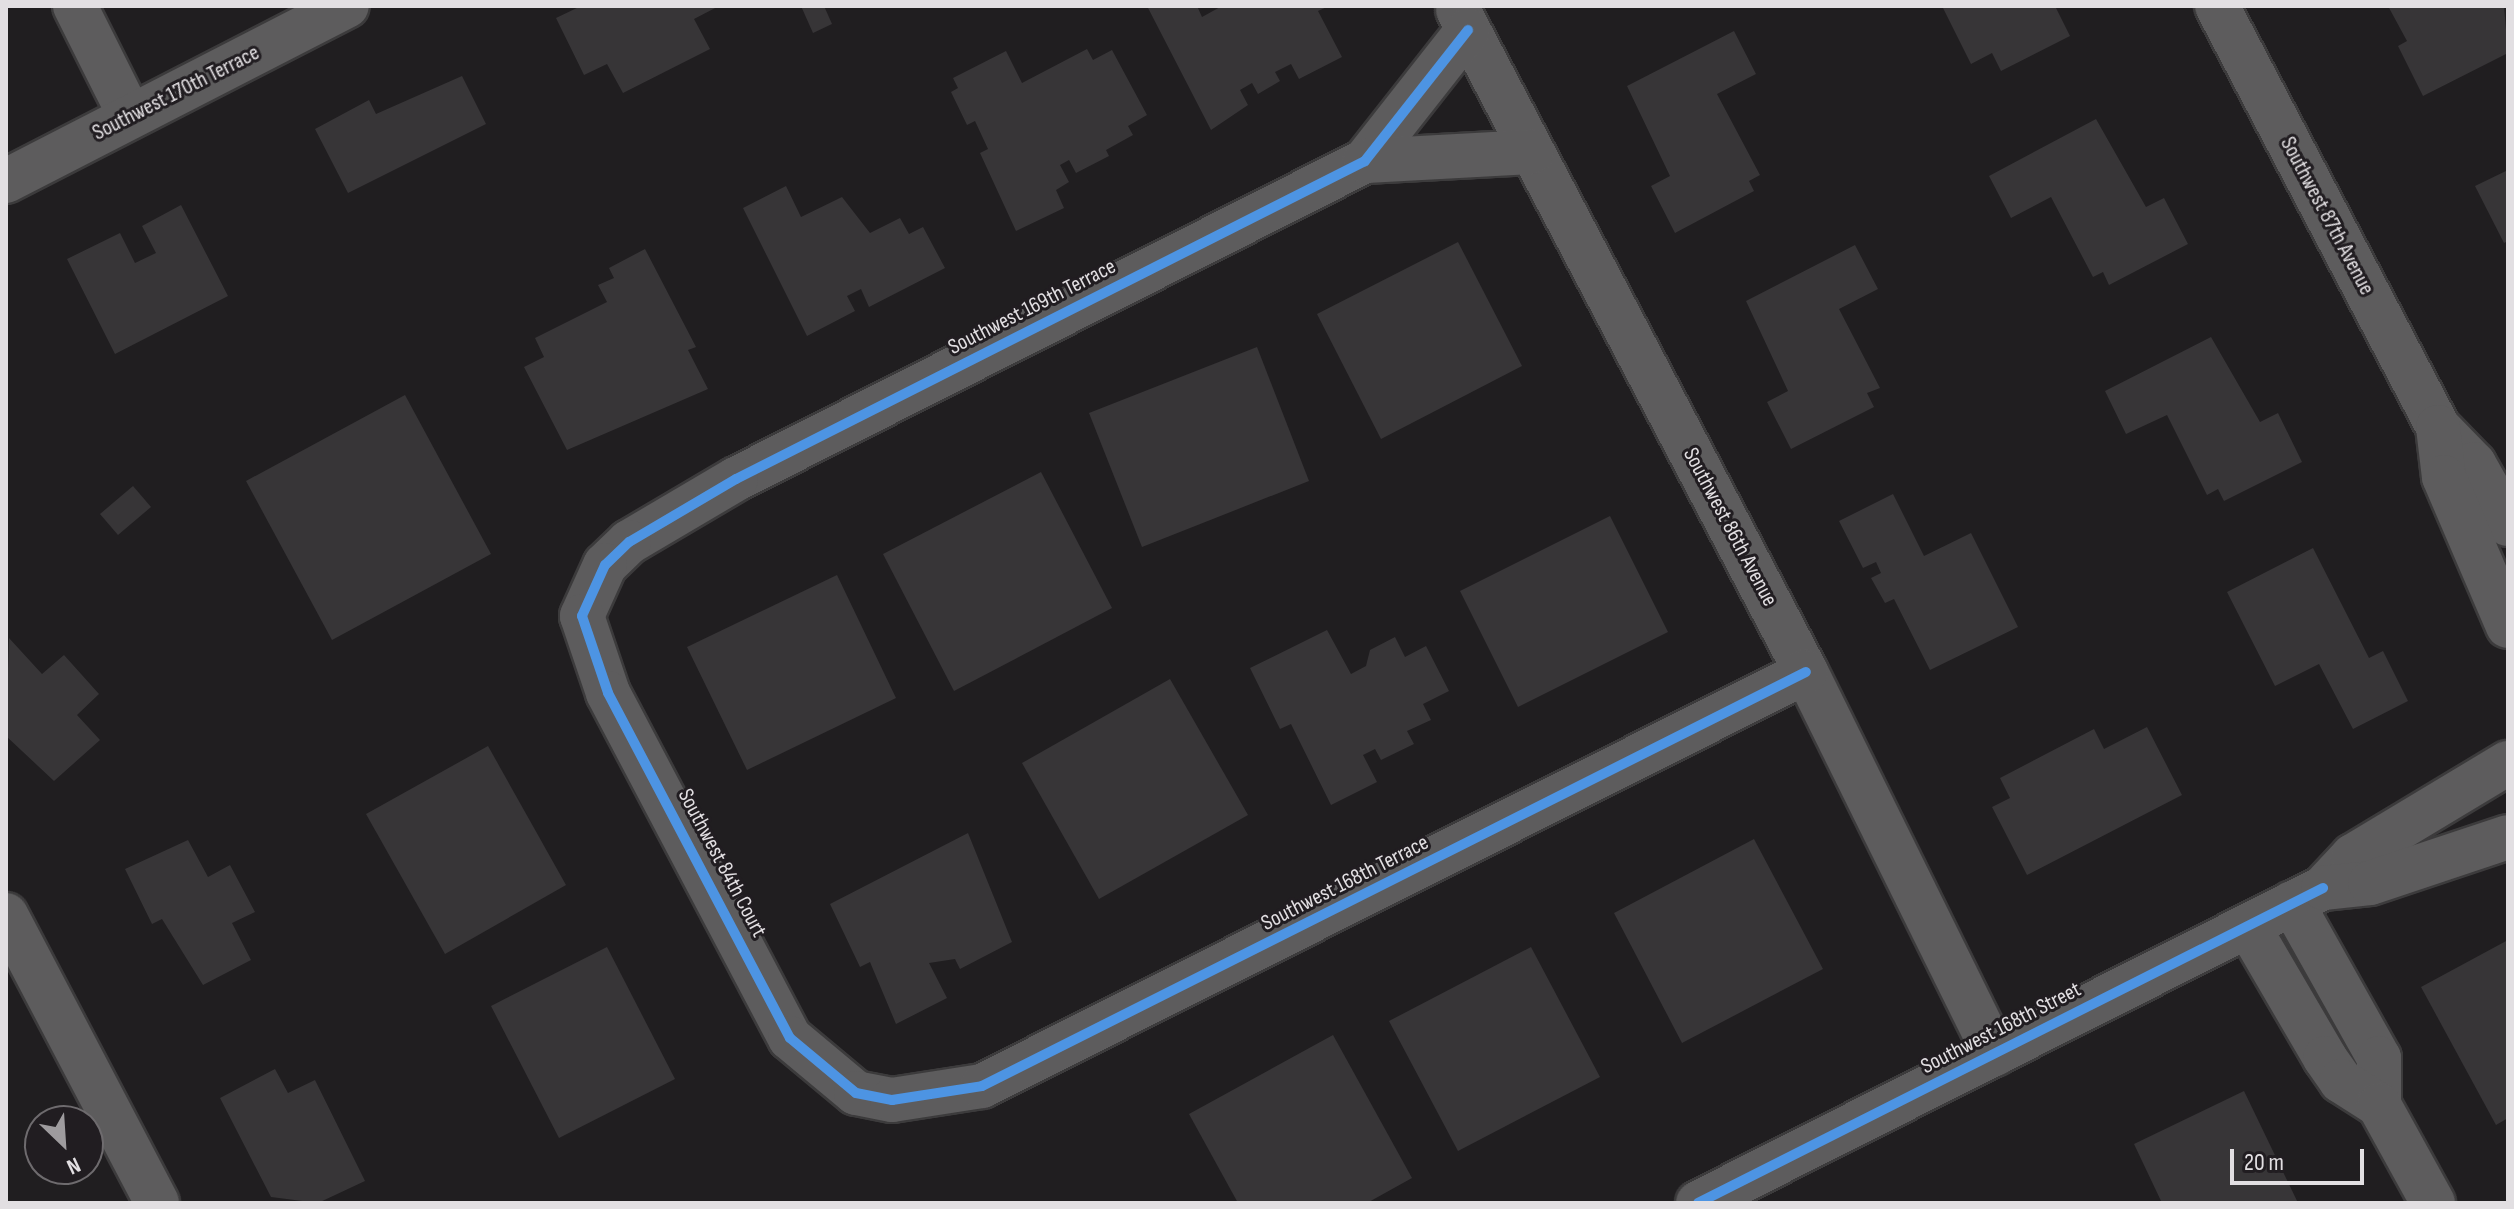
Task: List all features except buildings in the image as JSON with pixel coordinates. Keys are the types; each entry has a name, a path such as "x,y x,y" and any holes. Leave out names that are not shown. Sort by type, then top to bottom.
{"street":[{"path":"75,6 130,116"},
{"name":"Southwest 170th Terrace","path":"6,181 347,6"},
{"name":"Southwest 87th Avenue","path":"2217,6 2438,427 2474,464 2508,524"},
{"name":"Southwest 86th Avenue","path":"1462,18 1806,672 1995,1054"},
{"name":"Southwest 169th Terrace","path":"589,593 629,542 736,479 1365,161 1437,79 1462,18"},
{"name":"Southwest 169th Terrace","path":"1365,161 1532,152"},
{"name":"Southwest 87th Avenue","path":"2438,427 2444,477 2508,626"},
{"name":"Southwest 84th Court","path":"589,593 582,616 588,652 790,1038 856,1093 892,1100"},
{"name":"Southwest 168th Terrace","path":"892,1100 982,1086 1806,672"},
{"name":"Southwest 168th Street","path":"2308,896 2353,856 2508,763"},
{"name":"Southwest 168th Street","path":"1698,1203 2308,896 2370,883 2508,837"},
{"path":"2308,896 2379,1058 2379,1105 2433,1203"},
{"path":"6,915 157,1203"},
{"path":"2248,926 2341,1081 2379,1105"}],"cycle path":[{"path":"1468,30 1365,161 736,479 629,542 605,565 582,616 608,693 790,1038 856,1093 892,1100 982,1086 1806,672"},
{"path":"1698,1203 2323,888"}]}
